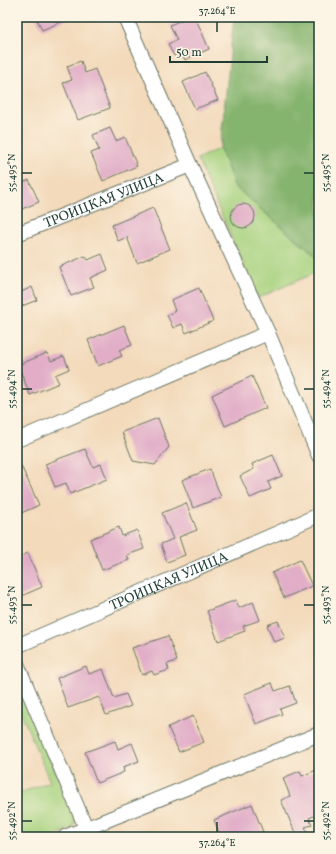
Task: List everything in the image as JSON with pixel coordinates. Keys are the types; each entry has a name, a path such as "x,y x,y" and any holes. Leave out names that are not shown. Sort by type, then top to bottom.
{"street":[{"path":"125,17 190,165 268,333 319,456"},
{"name":"ТРОИЦКАЯ УЛИЦА","path":"17,234 190,165"},
{"path":"17,440 268,333"},
{"name":"ТРОИЦКАЯ УЛИЦА","path":"17,646 319,515"},
{"path":"17,664 86,828"},
{"path":"65,837 319,734"}],"green space":[{"path":"234,17 319,17 319,259 235,187 220,148"},
{"path":"220,148 235,187 319,259 319,271 258,298 197,159"},
{"path":"17,680 76,820 73,828 51,837 17,837 17,794 50,782 17,703"}],"building":[{"path":"36,17 73,17 42,30"},
{"path":"188,17 195,17 209,49 185,60 181,52 174,56 168,44 177,40 170,25"},
{"path":"81,61 85,73 95,69 110,108 78,120 63,83 72,80 67,66"},
{"path":"205,72 218,100 195,109 183,82"},
{"path":"110,128 116,141 125,137 137,166 103,181 91,153 99,150 93,135"},
{"path":"29,180 39,202 17,211 17,185"},
{"path":"243,204 248,205 254,211 254,221 248,227 243,228 238,227 232,221 231,216 232,211 238,205"},
{"path":"153,208 170,249 137,263 127,237 118,241 112,225"},
{"path":"102,254 108,270 90,278 94,287 71,296 59,267 85,256 88,260"},
{"path":"32,287 37,300 17,308 17,294"},
{"path":"199,288 213,321 186,333 182,324 173,328 167,315 175,311 171,300"},
{"path":"124,325 132,345 119,350 122,356 98,366 88,340"},
{"path":"47,353 51,361 64,356 69,369 55,375 59,383 30,395 18,365"},
{"path":"252,376 266,408 225,426 212,395"},
{"path":"158,418 169,447 155,465 133,461 122,432"},
{"path":"85,449 93,467 101,464 107,479 70,494 66,483 55,487 45,464"},
{"path":"273,455 282,476 268,482 271,489 250,498 240,476 254,469 252,464"},
{"path":"17,457 39,505 17,515"},
{"path":"210,469 221,497 193,508 182,480"},
{"path":"186,503 197,530 179,537 185,555 167,562 161,544 173,539 162,513"},
{"path":"119,527 122,536 137,530 144,549 127,555 129,560 102,570 90,539"},
{"path":"28,553 42,587 17,598 17,558"},
{"path":"300,560 312,586 284,598 272,573"},
{"path":"236,600 239,608 253,602 260,620 243,626 245,631 218,641 207,611"},
{"path":"278,621 285,638 274,642 267,625"},
{"path":"168,636 177,661 167,664 169,670 154,675 152,671 142,675 132,648"},
{"path":"86,666 89,674 103,669 114,698 126,694 131,706 106,715 99,697 68,708 57,678"},
{"path":"272,683 275,691 290,686 296,703 280,709 282,714 256,724 244,694"},
{"path":"193,716 204,742 179,752 168,727"},
{"path":"115,741 118,749 132,743 139,761 123,767 124,772 97,783 85,752"},
{"path":"319,769 319,814 309,818 312,825 305,827 310,837 297,837 281,800 290,796 283,778 300,771 302,776"},
{"path":"252,804 263,832 250,837 221,837 214,820"}]}
